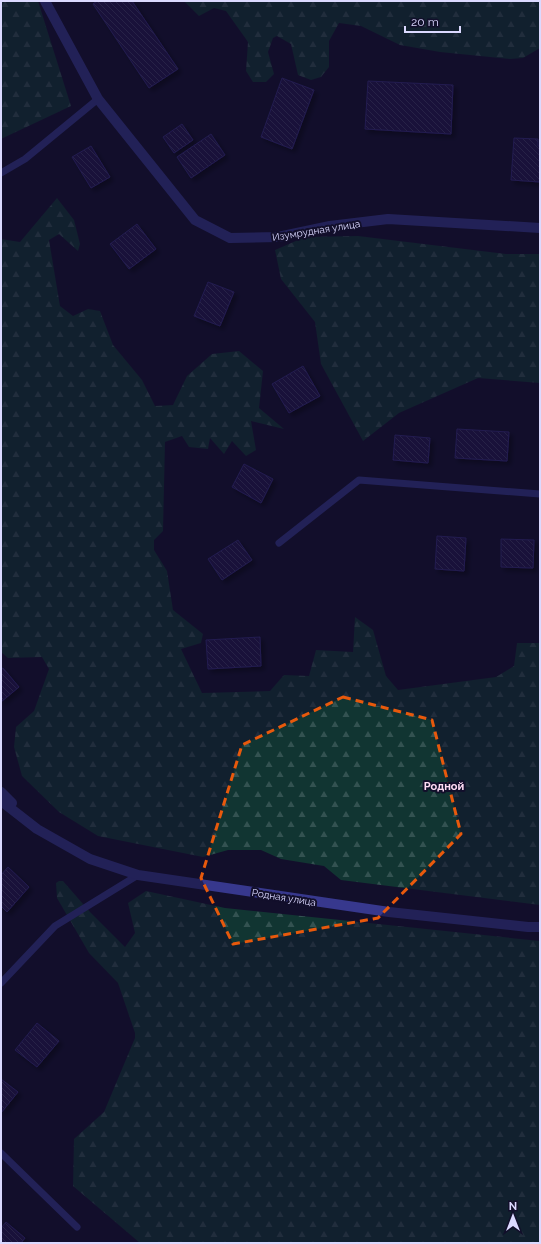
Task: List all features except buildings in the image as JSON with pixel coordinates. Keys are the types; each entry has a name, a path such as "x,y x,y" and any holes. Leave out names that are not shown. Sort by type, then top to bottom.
{"street":[{"name":"Изумрудная улица","path":"45,1 98,99 195,220 230,238 278,237 330,226 388,219 540,228"},
{"name":"Родная улица","path":"1,792 37,829"},
{"name":"Родная улица","path":"1,801 37,829 90,858 138,875 389,912 540,927"}],"lane":[{"path":"1,173 25,159 98,99"},
{"path":"279,543 359,480 540,494"},
{"path":"1,983 54,926 138,875"},
{"path":"1,1153 77,1227"}],"highlighted area":[{"path":"343,697 432,720 461,834 378,918 233,944 201,878 242,745"}],"green space":[{"path":"1,1 38,1 71,106 1,139"},
{"path":"184,1 540,1 540,48 523,58 510,59 440,52 400,45 361,26 339,23 329,41 329,67 321,77 311,80 298,75 291,44 277,36 273,38 268,52 274,74 266,82 253,82 246,71 248,42 226,11 214,8 199,16"},
{"path":"57,198 74,220 80,244 78,251 59,234 49,240 60,306 73,316 88,309 100,311 113,345 142,380 155,406 173,405 187,376 212,354 239,351 263,371 259,408 284,429 251,421 256,450 246,456 232,441 224,454 210,438 208,449 189,447 182,436 165,442 163,531 154,540 154,550 167,571 173,610 203,634 201,643 181,649 202,693 270,691 284,675 309,676 316,650 353,652 355,617 373,630 386,676 398,690 496,677 514,666 517,643 540,643 540,905 341,880 324,866 281,859 261,850 228,850 203,857 98,836 59,812 22,776 14,747 16,727 34,711 49,669 42,657 8,658 1,652 1,239 20,242"},
{"path":"358,236 506,254 540,254 540,383 478,378 399,413 363,441 321,364 315,322 281,279 275,250 305,237"},
{"path":"63,881 90,912 125,947 135,933 128,903 146,891 225,908 540,941 540,1243 140,1243 73,1186 74,1139 104,1112 135,1038 135,1033 118,983 89,953 57,898 56,883"}],"district":[{"name":"Родной","path":"444,786"}]}
